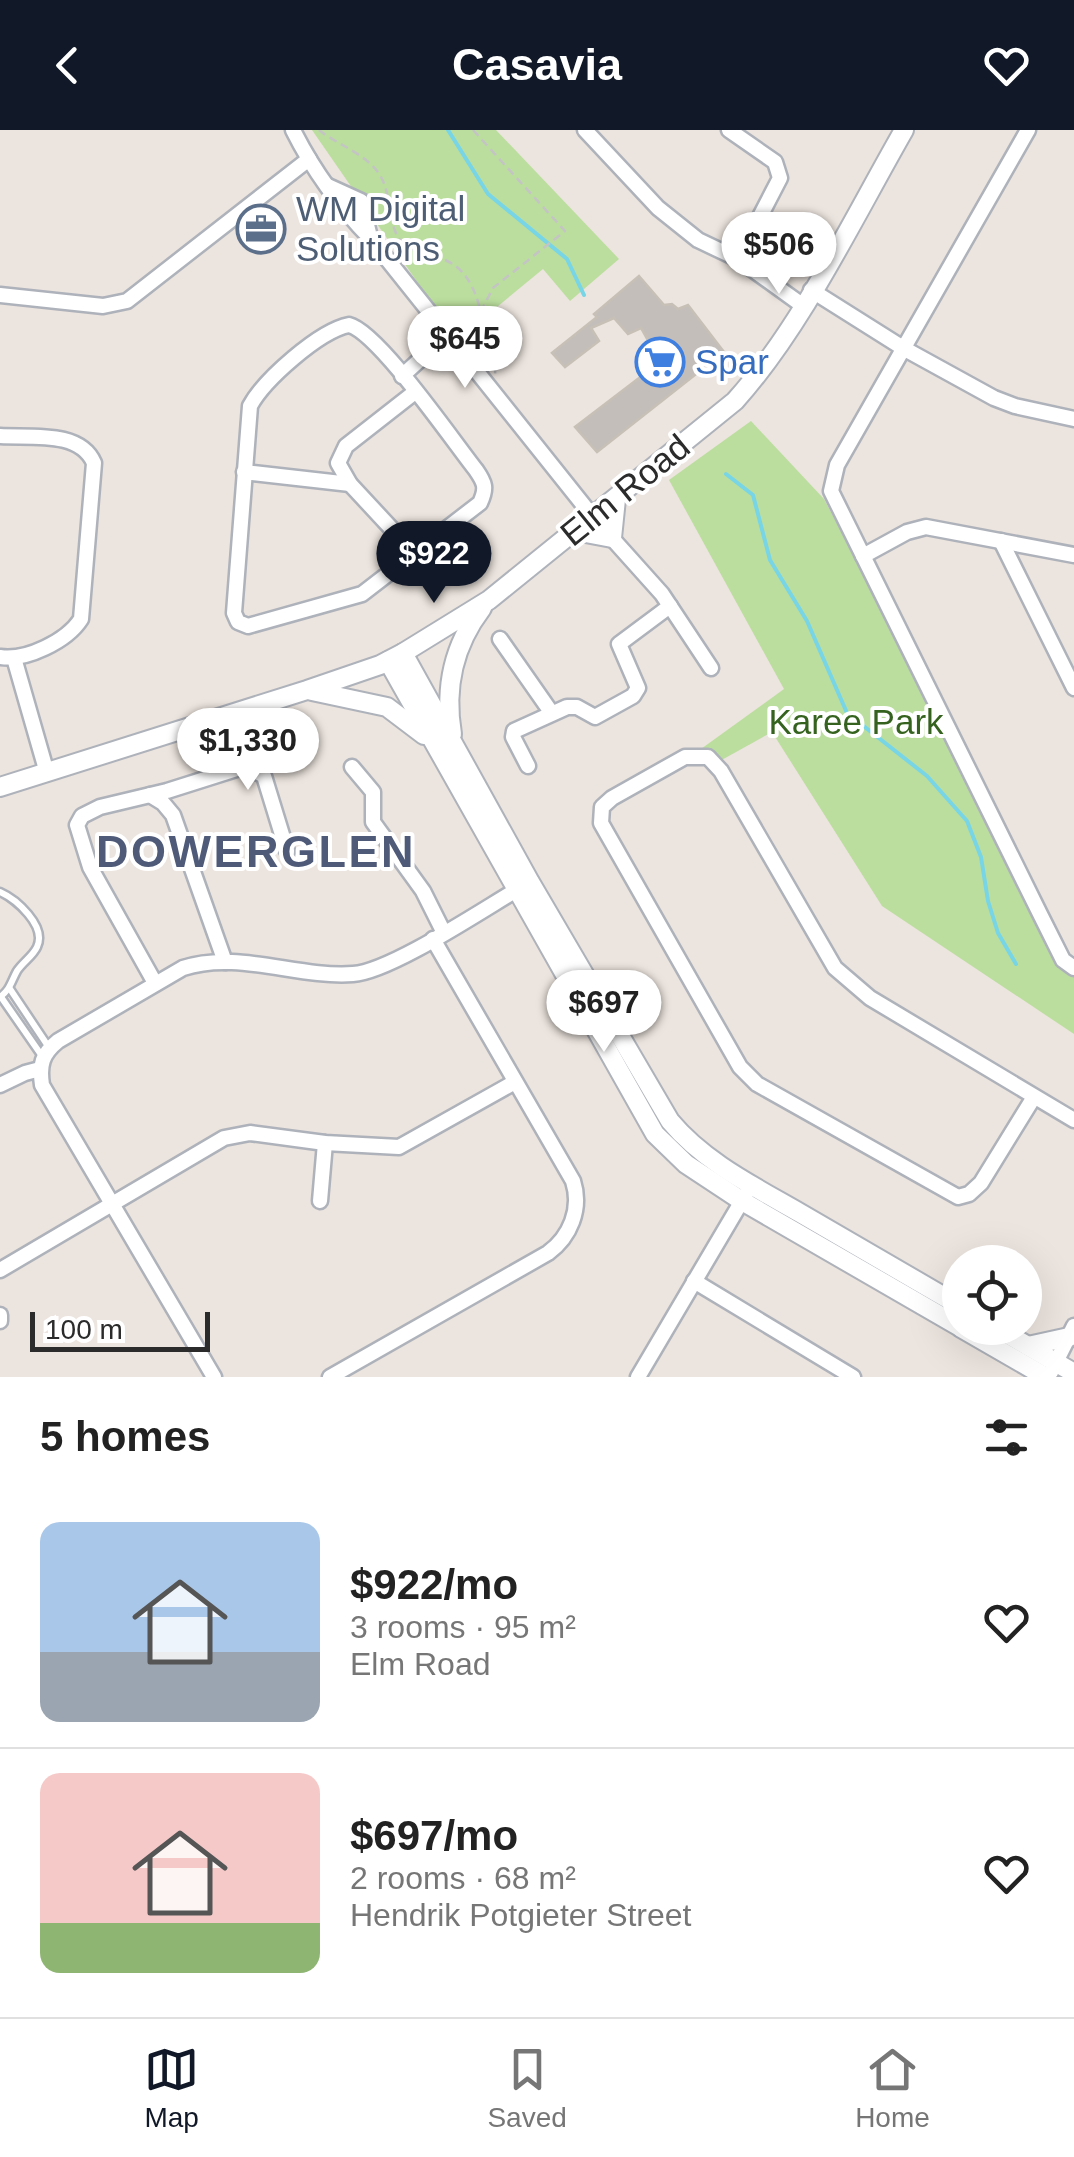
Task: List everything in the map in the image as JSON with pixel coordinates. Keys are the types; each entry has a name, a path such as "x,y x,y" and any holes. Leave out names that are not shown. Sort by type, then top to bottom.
{"street":[{"path":"293,130 348,216 670,606 711,668"},
{"path":"585,130 658,208 698,240 1005,402 1074,419"},
{"path":"729,130 775,162 780,178 738,258"},
{"name":"Elm Road","path":"0,787 307,690 395,657 488,600 735,401 756,377 806,298 904,130"},
{"path":"1028,130 832,478 832,491 1055,945 1066,964 1074,968"},
{"path":"0,294 102,306 127,302 309,159"},
{"path":"349,325 360,328 402,376 486,488 480,503 362,594 256,626 238,622 234,612 247,423 259,390 331,330 349,325"},
{"path":"402,376 448,334"},
{"path":"415,392 346,446 338,464 350,484 415,554"},
{"path":"0,436 64,440 86,449 94,462 81,619 64,638 7,658 47,773"},
{"path":"244,472 350,484"},
{"path":"612,538 616,498"},
{"path":"863,556 926,527 1074,555"},
{"path":"575,531 612,538"},
{"path":"1001,540 1074,688"},
{"path":"449,751 448,686 452,667 464,636 488,600"},
{"path":"528,766 512,735 516,729 573,706 595,716 636,693 636,680 618,644 670,606"},
{"path":"500,639 551,712"},
{"path":"395,657 655,1134 686,1164 942,1296"},
{"path":"307,690 387,707 449,751"},
{"path":"1034,1097 981,1183 958,1198 774,1095 746,1074 690,983 600,817 602,808 612,798 694,755 708,757 718,766 820,946 846,980 1074,1120"},
{"path":"330,1377 548,1254 564,1240 575,1210 575,1188 438,936 424,891 377,830 371,816 373,792 352,766"},
{"path":"155,983 90,866 76,825 89,811 252,767 264,776 270,788 288,851"},
{"path":"173,814 174,799 182,786"},
{"path":"150,795 173,814 225,962"},
{"path":"0,1086 155,983 193,964 225,962 334,974 364,973 438,936 523,886"},
{"path":"44,1058 42,1084 214,1377"},
{"path":"0,1270 233,1135 250,1133 391,1148 404,1145 515,1082"},
{"path":"320,1201 325,1143"},
{"path":"638,1377 747,1193"},
{"path":"747,1193 942,1316"},
{"path":"694,1281 851,1377"},
{"path":"1056,1370 1070,1334"},
{"path":"1028,1346 1070,1334"},
{"path":"1000,1345 1056,1370 1074,1372"},
{"path":"1028,1346 1056,1370"}],"lane":[{"path":"0,892 26,912 39,936 39,944 16,973 10,989 0,997 44,1058"},
{"path":"10,989 44,1058"}],"path":[{"path":"320,130 367,160 382,178 397,235 409,249 442,256 458,265 477,299 496,354 496,375 487,384"},
{"path":"473,130 566,230 493,288 480,313"}],"green space":[{"path":"312,130 496,130 619,259 570,301 543,269 486,316 514,350 483,377"},
{"name":"Karee Park","path":"751,421 824,499 1074,971 1074,1034 882,906 772,732 718,762 694,754 784,689 669,480"}],"building":[{"path":"639,276 664,305 672,304 678,309 688,305 724,352 597,452 575,427 660,362 641,328 628,334 614,318 591,328 599,341 565,367 552,353"}],"waterway":[{"path":"448,130 488,194 567,259 584,295"},
{"path":"726,474 753,495 770,560 807,621 847,713 927,776 967,821 981,857 998,933 1016,964"}],"place":[{"name":"WM Digital Solutions","path":"261,229"},
{"name":"Spar","path":"660,362"}],"district":[{"name":"DOWERGLEN","path":"256,851"}]}
